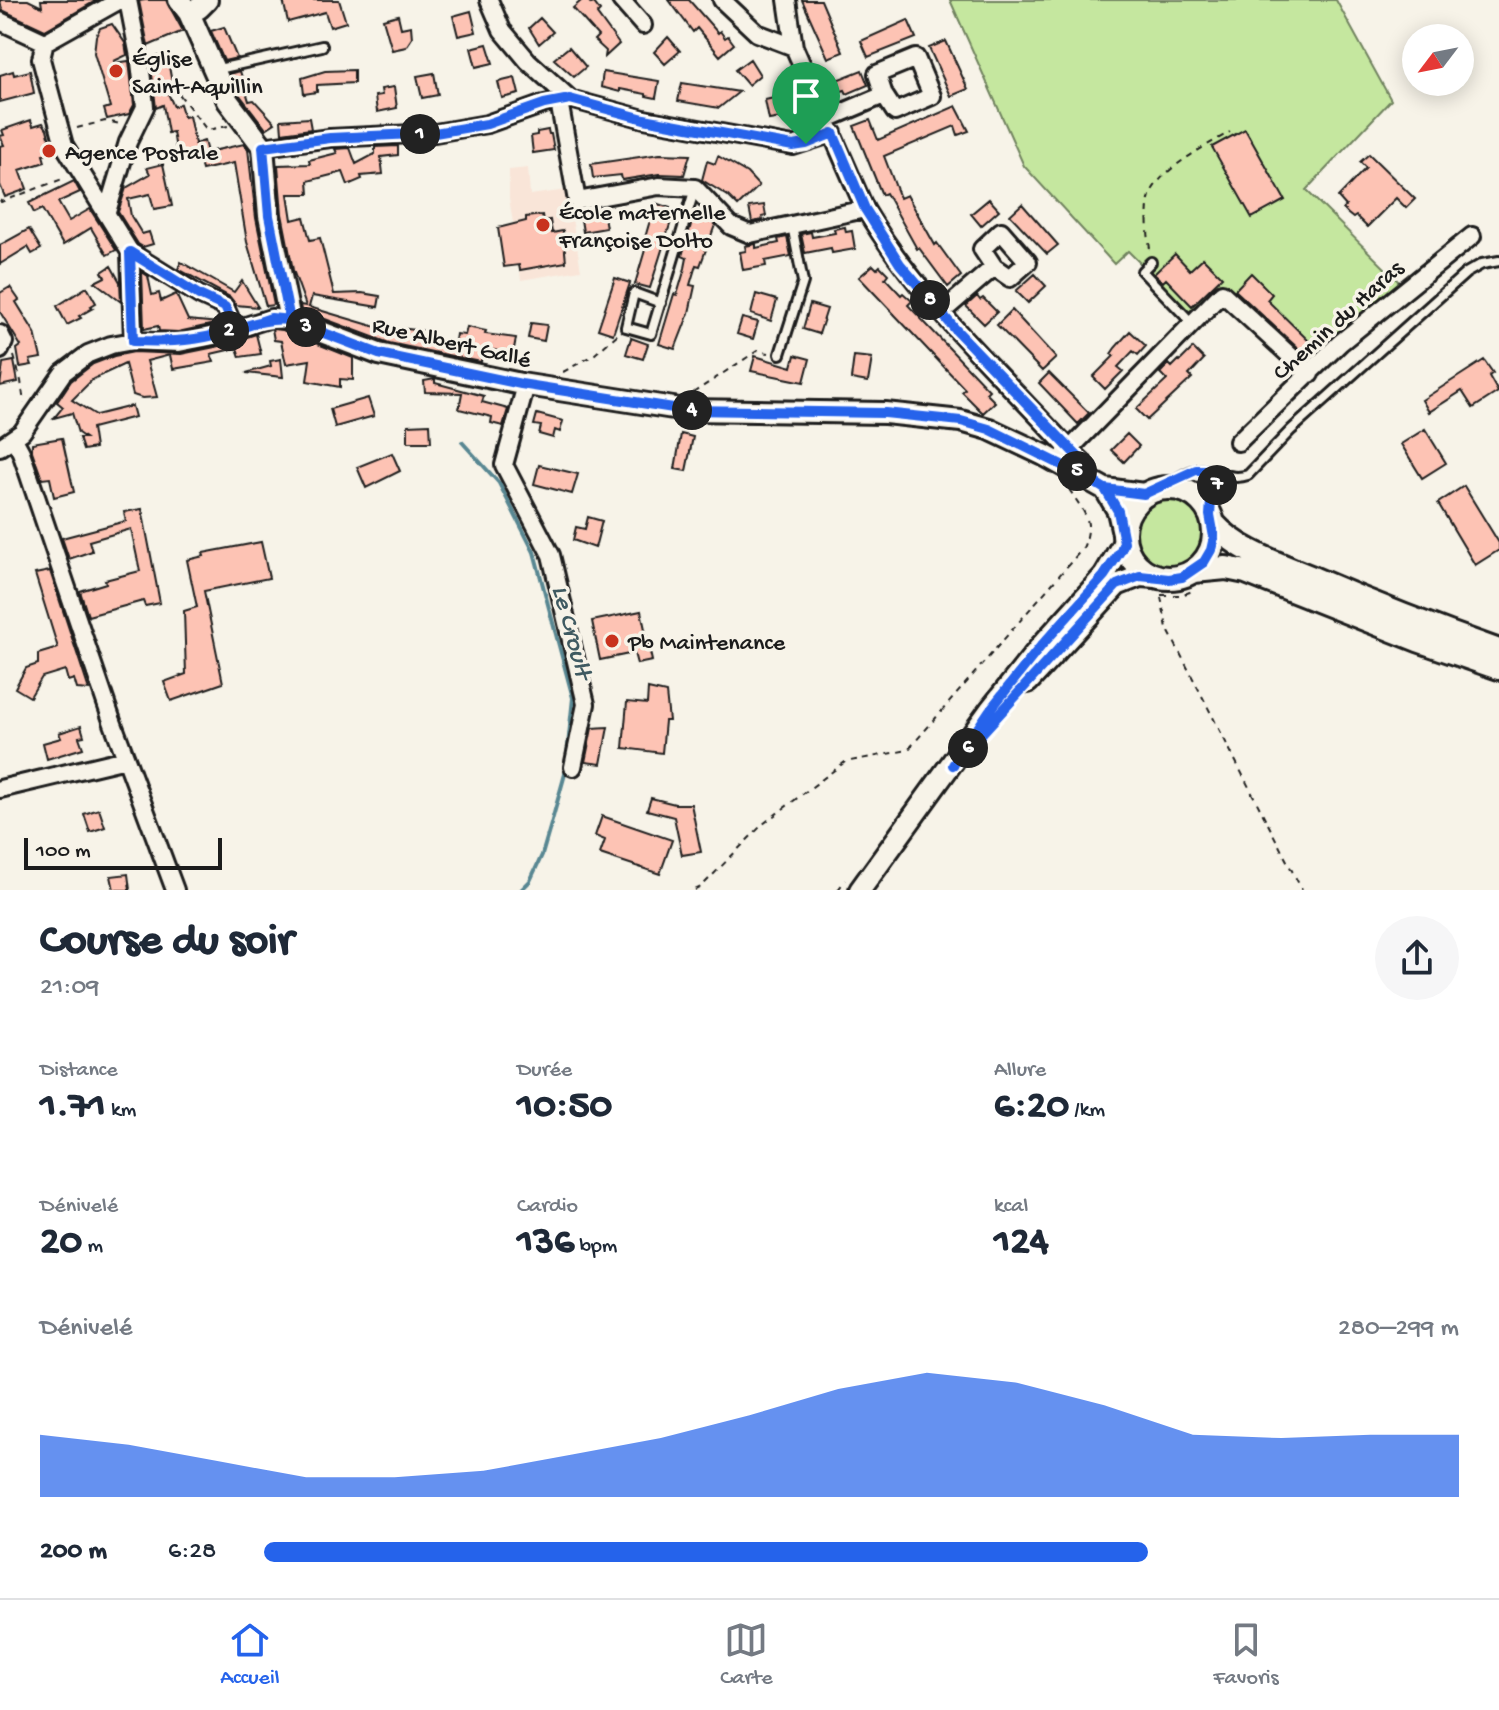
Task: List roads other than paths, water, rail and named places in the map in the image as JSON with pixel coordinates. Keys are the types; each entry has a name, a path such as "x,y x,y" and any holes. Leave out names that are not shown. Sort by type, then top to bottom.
{"main road":[{"path":"1499,651 1413,620 1262,557 1231,539 1212,519 1203,502 1182,489 1153,491 1127,514 1124,538 1134,563 1158,586 1194,571 1226,568 1246,572 1418,640 1499,668"},
{"path":"1194,571 1211,550 1214,537 1212,519"}],"street":[{"path":"120,0 45,42 41,59 64,145 130,252 133,341"},
{"path":"107,212 128,142 145,107 128,0"},
{"path":"184,6 199,8 207,0"},
{"path":"489,0 502,30 565,100 577,201 659,186 695,188 731,226 750,234 865,209"},
{"path":"621,0 643,25"},
{"path":"722,0 757,33 794,47"},
{"path":"787,0 794,47 865,209 900,264 1070,460 1222,293 1310,374"},
{"path":"184,6 228,101 263,147 269,216 290,320"},
{"path":"0,21 45,42"},
{"path":"263,147 330,138 435,133 487,124 565,100 644,119 793,146 884,95"},
{"name":"Chemin du Haras","path":"1238,442 1361,325 1472,236"},
{"path":"130,252 199,295 225,307 235,330"},
{"path":"941,313 994,267"},
{"name":"Rue Albert Gallé","path":"175,890 126,759 21,452 7,443 63,373 88,354 133,341 179,343 271,318 290,320 379,354 532,386 672,408 885,413 961,421 1070,460 1105,489"},
{"path":"532,386 504,465 551,555 586,704 573,767"},
{"path":"1105,489 1153,491"},
{"path":"860,890 990,710 1104,576 1124,538 1118,511 1105,489"},
{"path":"953,765 1117,585 1137,577 1158,586"},
{"path":"0,789 126,759"}],"lane":[{"path":"213,71 322,46"},
{"path":"661,303 634,293 626,327 651,334 661,303 695,188"},
{"path":"780,354 803,282 792,224"},
{"path":"1153,491 1196,470 1239,478 1248,475 1291,430 1466,273 1482,264 1499,261"},
{"path":"1151,262 1142,271 1193,324"},
{"path":"1212,519 1217,474"}],"waterway":[{"name":"Le Croult","path":"462,442 499,483 534,552 573,698 565,774 542,855 530,881 521,890"}],"place":[{"name":"Église Saint-Aquillin","path":"116,71"},
{"name":"Agence Postale","path":"49,151"},
{"name":"École maternelle Françoise Dolto","path":"543,225"},
{"name":"Pb Maintenance","path":"612,641"}]}
